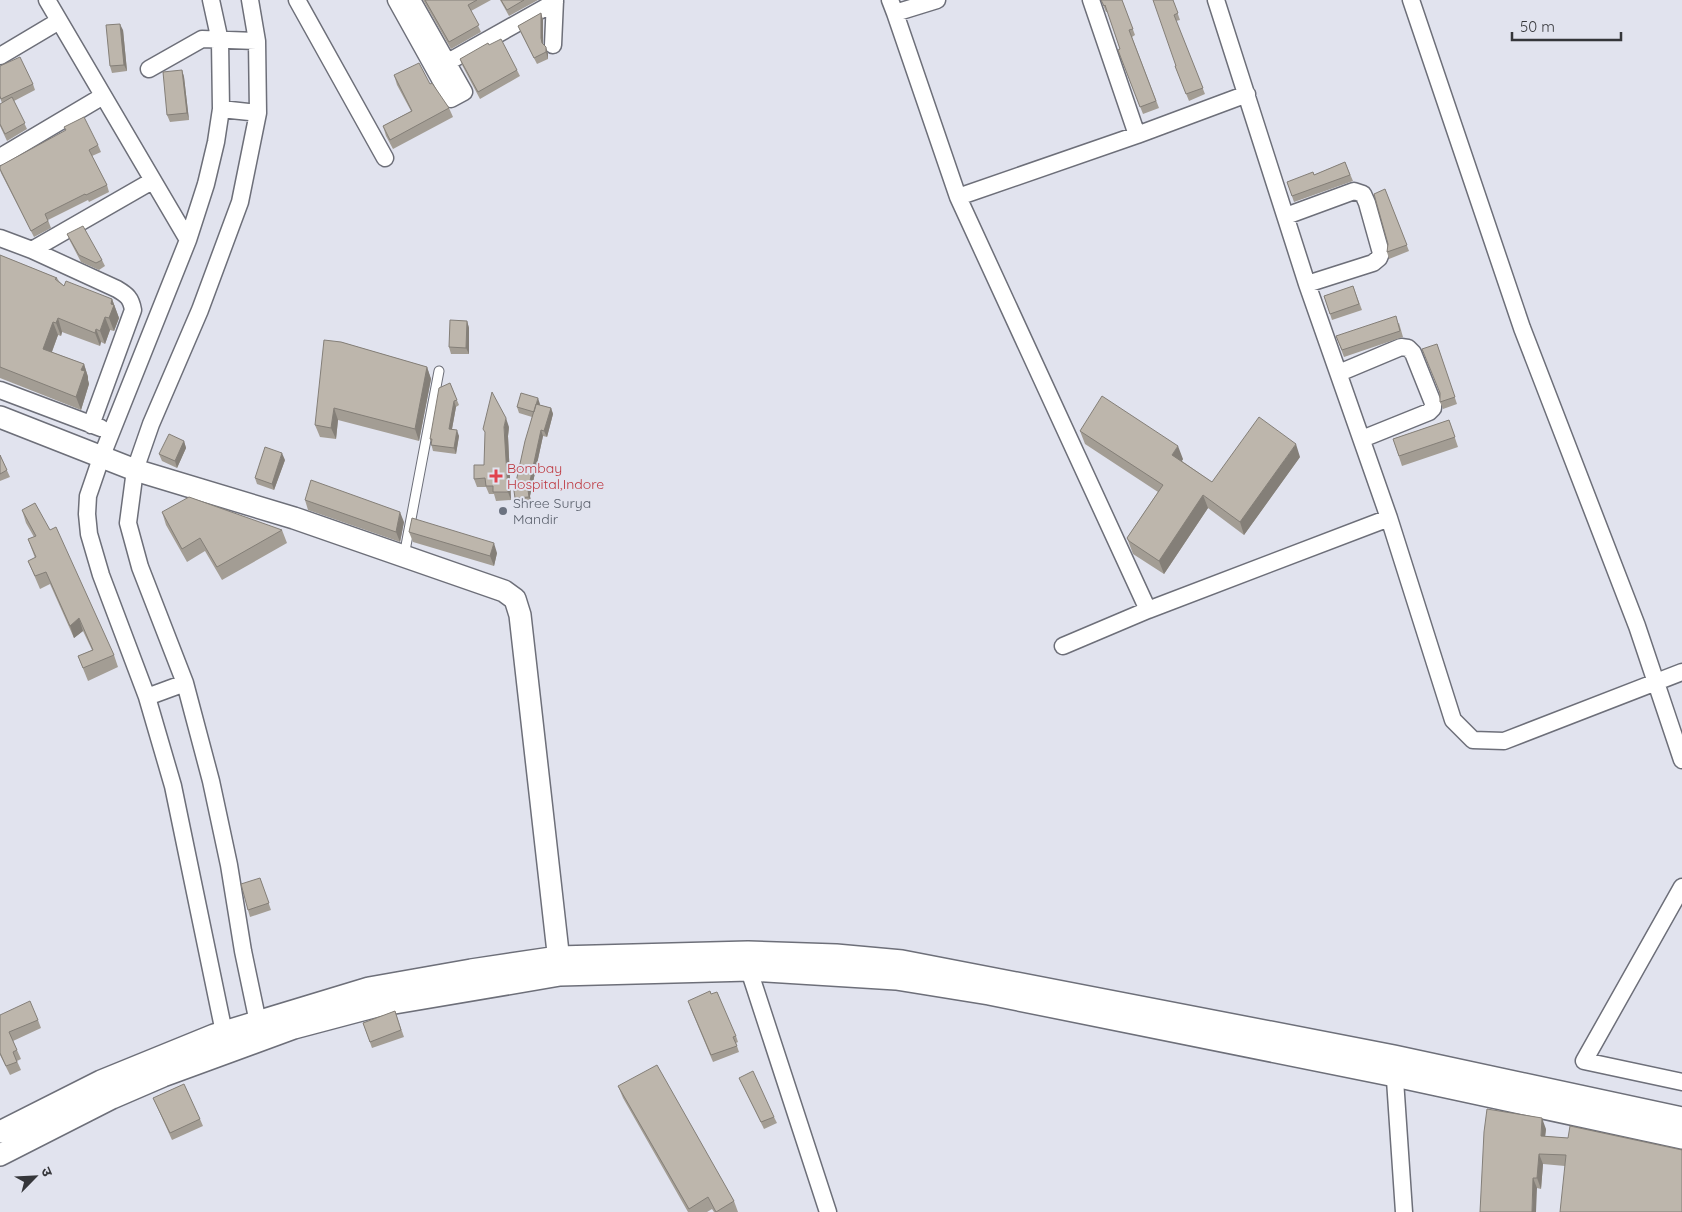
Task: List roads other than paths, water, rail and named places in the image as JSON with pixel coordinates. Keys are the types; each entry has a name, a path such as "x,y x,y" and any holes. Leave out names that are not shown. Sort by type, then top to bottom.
{"street":[{"path":"47,0 188,240"},
{"path":"212,0 220,41 221,109 216,142 206,184 188,240 110,432 88,496 88,514 90,534 101,575 147,697 173,786 223,1032 229,1053"},
{"path":"250,0 257,41 258,113 240,202 200,310 151,424 135,470 128,511 128,523 140,567 185,683 211,780 260,1031"},
{"path":"297,0 385,158"},
{"path":"396,0 452,99 464,92 412,0"},
{"path":"937,0 892,7 958,197 1148,610"},
{"path":"1091,0 1137,135"},
{"path":"1216,0 1270,171 1389,518 1453,720 1474,740 1504,741 1682,672"},
{"path":"1411,0 1522,328 1636,626 1682,760"},
{"path":"448,62 555,1"},
{"path":"553,45 555,1"},
{"path":"0,56 59,21"},
{"path":"149,69 198,41 207,39 257,41"},
{"path":"958,197 1137,135 1247,94"},
{"path":"0,157 103,96"},
{"path":"221,109 258,113"},
{"path":"32,250 152,181"},
{"path":"1286,216 1354,191 1363,194 1367,203 1381,253 1379,258 1373,262 1308,284"},
{"path":"0,238 32,250 117,289 129,297 132,302 133,310 91,425"},
{"path":"1339,373 1401,347 1408,348 1413,353 1433,403 1433,408 1429,412 1362,439"},
{"path":"0,390 110,432"},
{"path":"0,417 101,458 294,518 504,591 515,600 521,624 559,966"},
{"path":"1063,646 1148,610 1389,518"},
{"path":"147,697 185,683"},
{"path":"1682,887 1584,1061 1682,1082"},
{"path":"748,961 828,1212"},
{"path":"0,1132 101,1081 223,1032 294,1028 377,1006 559,966 748,961 896,978 1682,1118"},
{"path":"0,1155 112,1098 164,1076 229,1053 260,1031"},
{"path":"1394,1066 1682,1138"},
{"path":"1394,1066 1404,1212"}],"lane":[{"path":"404,556 439,371"}],"place":[{"name":"Bombay Hospital,Indore","path":"496,476"},
{"name":"Shree Surya Mandir","path":"503,511"}]}
